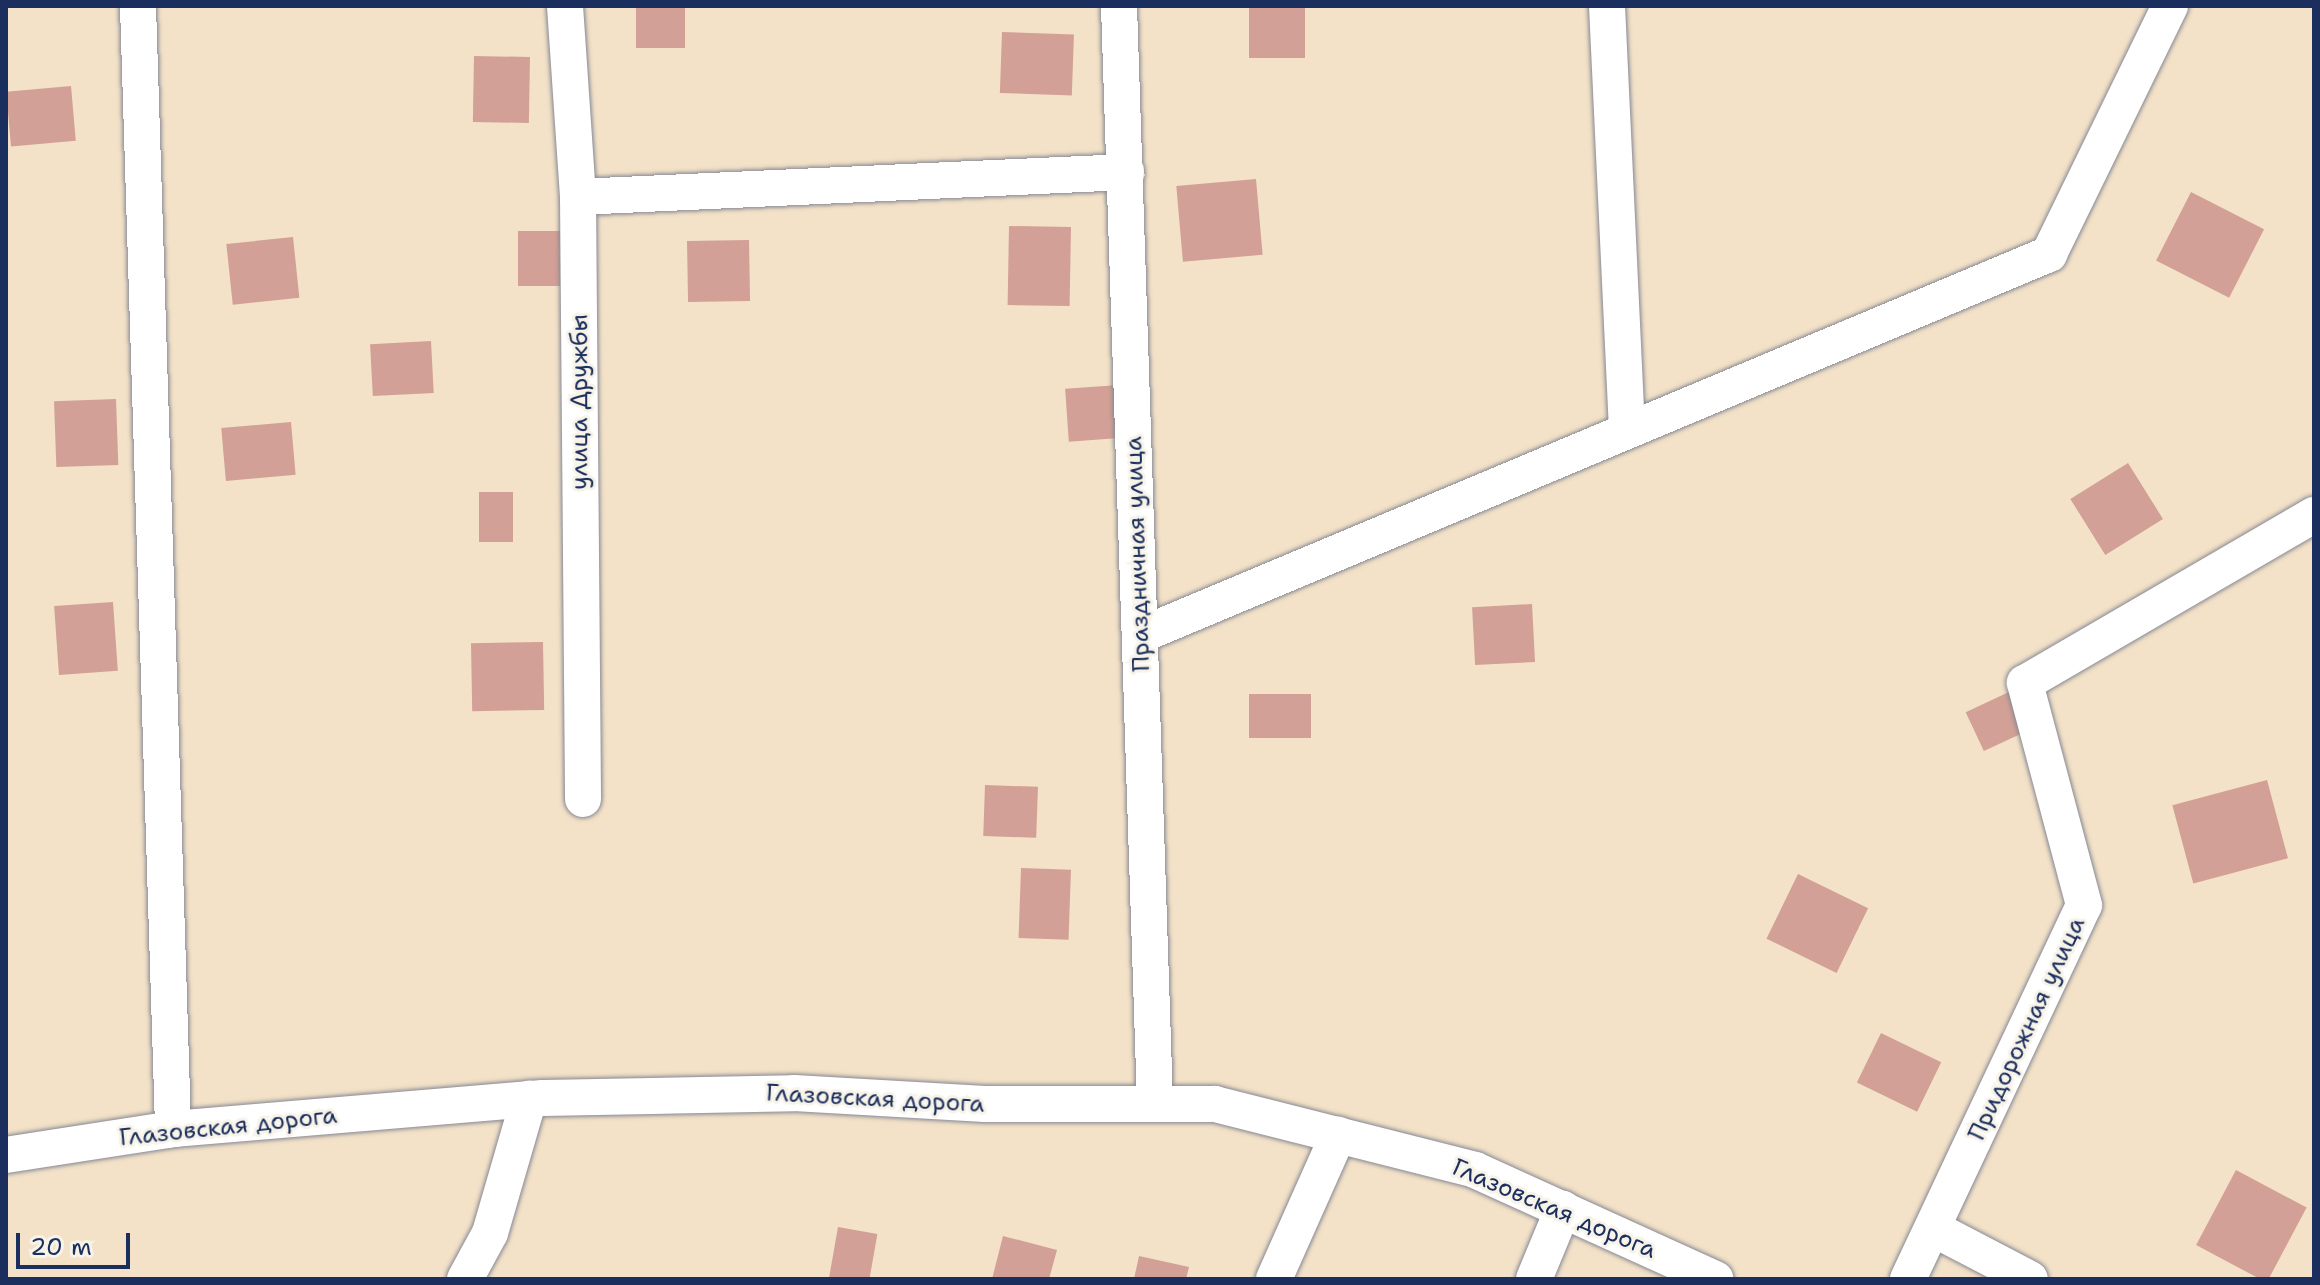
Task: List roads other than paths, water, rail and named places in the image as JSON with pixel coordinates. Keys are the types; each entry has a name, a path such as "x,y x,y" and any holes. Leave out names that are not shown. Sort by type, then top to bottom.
{"street":[{"path":"138,6 173,1129"},
{"name":"улица Дружбы","path":"565,6 578,197 583,799"},
{"name":"Праздничная улица","path":"1119,6 1155,1103"},
{"path":"1607,6 1627,430"},
{"path":"1141,635 2049,254 2170,6"},
{"path":"578,197 1126,172"},
{"name":"Придорожная улица","path":"1908,1279 2084,905 2025,683 2314,515"},
{"name":"Глазовская дорога","path":"6,1155 173,1129 529,1099 794,1093 985,1104 1215,1104 1475,1170 1715,1279"},
{"path":"465,1279 490,1233 529,1099"},
{"path":"1274,1279 1338,1135"},
{"path":"1534,1279 1563,1209"},
{"path":"1934,1229 2030,1279"}]}
